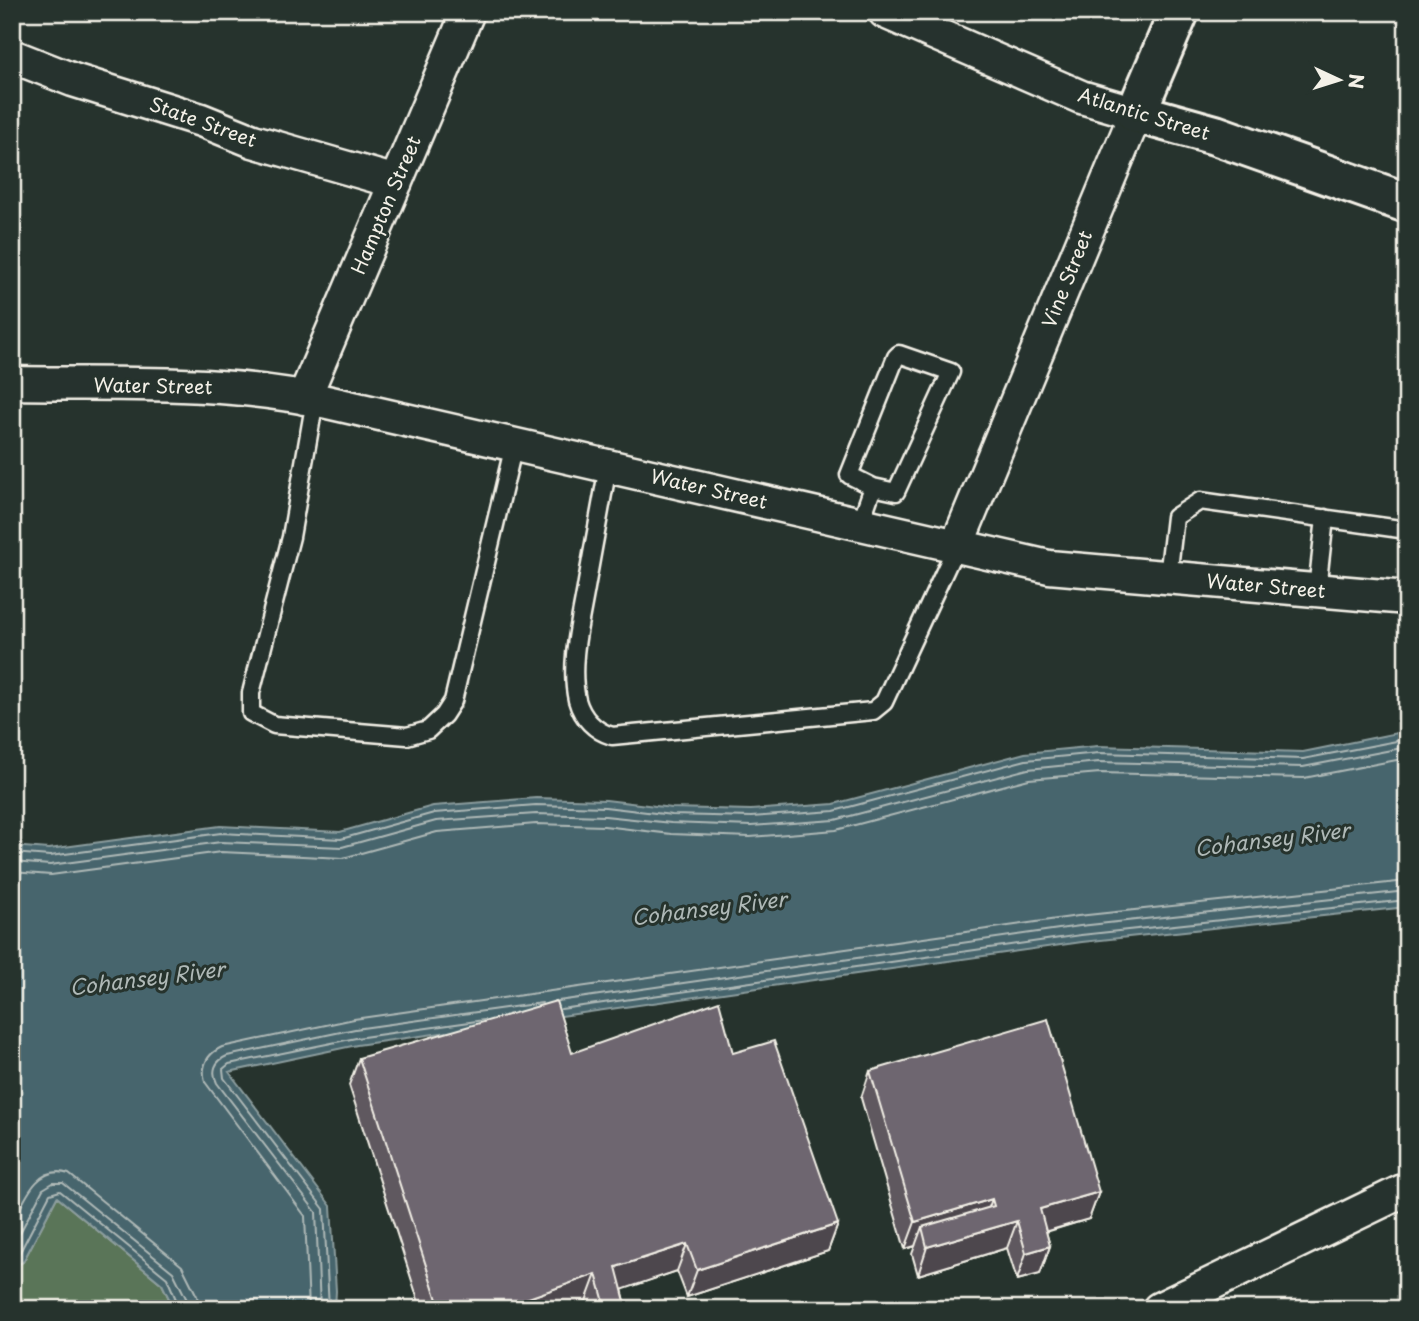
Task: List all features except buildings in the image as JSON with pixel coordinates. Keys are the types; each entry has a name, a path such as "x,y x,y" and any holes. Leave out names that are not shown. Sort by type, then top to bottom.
{"street":[{"name":"Hampton Street","path":"310,399 396,182 468,12"},
{"name":"Atlantic Street","path":"885,12 1081,97 1214,135 1407,203"},
{"name":"Vine Street","path":"957,547 1179,12"},
{"name":"State Street","path":"12,56 73,80 201,120 253,141 396,182"},
{"name":"Water Street","path":"12,383 194,386 256,390 310,399 1049,567 1407,598"},
{"path":"1159,1309 1407,1188"}],"lane":[{"path":"899,354 951,372 896,492 873,487 849,475 896,357 899,354"},
{"path":"310,399 291,537 251,693 251,713 274,725 407,736 428,730 444,715 453,702 514,445"},
{"path":"608,466 579,625 573,680 578,703 584,715 598,732 612,736 873,711 884,702 957,547"},
{"path":"860,524 873,487"},
{"path":"1168,577 1175,517 1200,501 1407,530"},
{"path":"1317,590 1325,518"}],"green space":[{"path":"57,1197 162,1284 174,1309 12,1309 12,1267 23,1262"}],"water":[{"name":"Cohansey River","path":"1407,731 1407,907 1082,942 357,1045 229,1072 331,1206 335,1309 174,1309 162,1284 57,1197 23,1262 12,1267 12,846 49,849 220,826 340,832 433,806 536,798 606,800 672,808 751,810 834,804 1025,753 1098,746 1303,752"}]}
